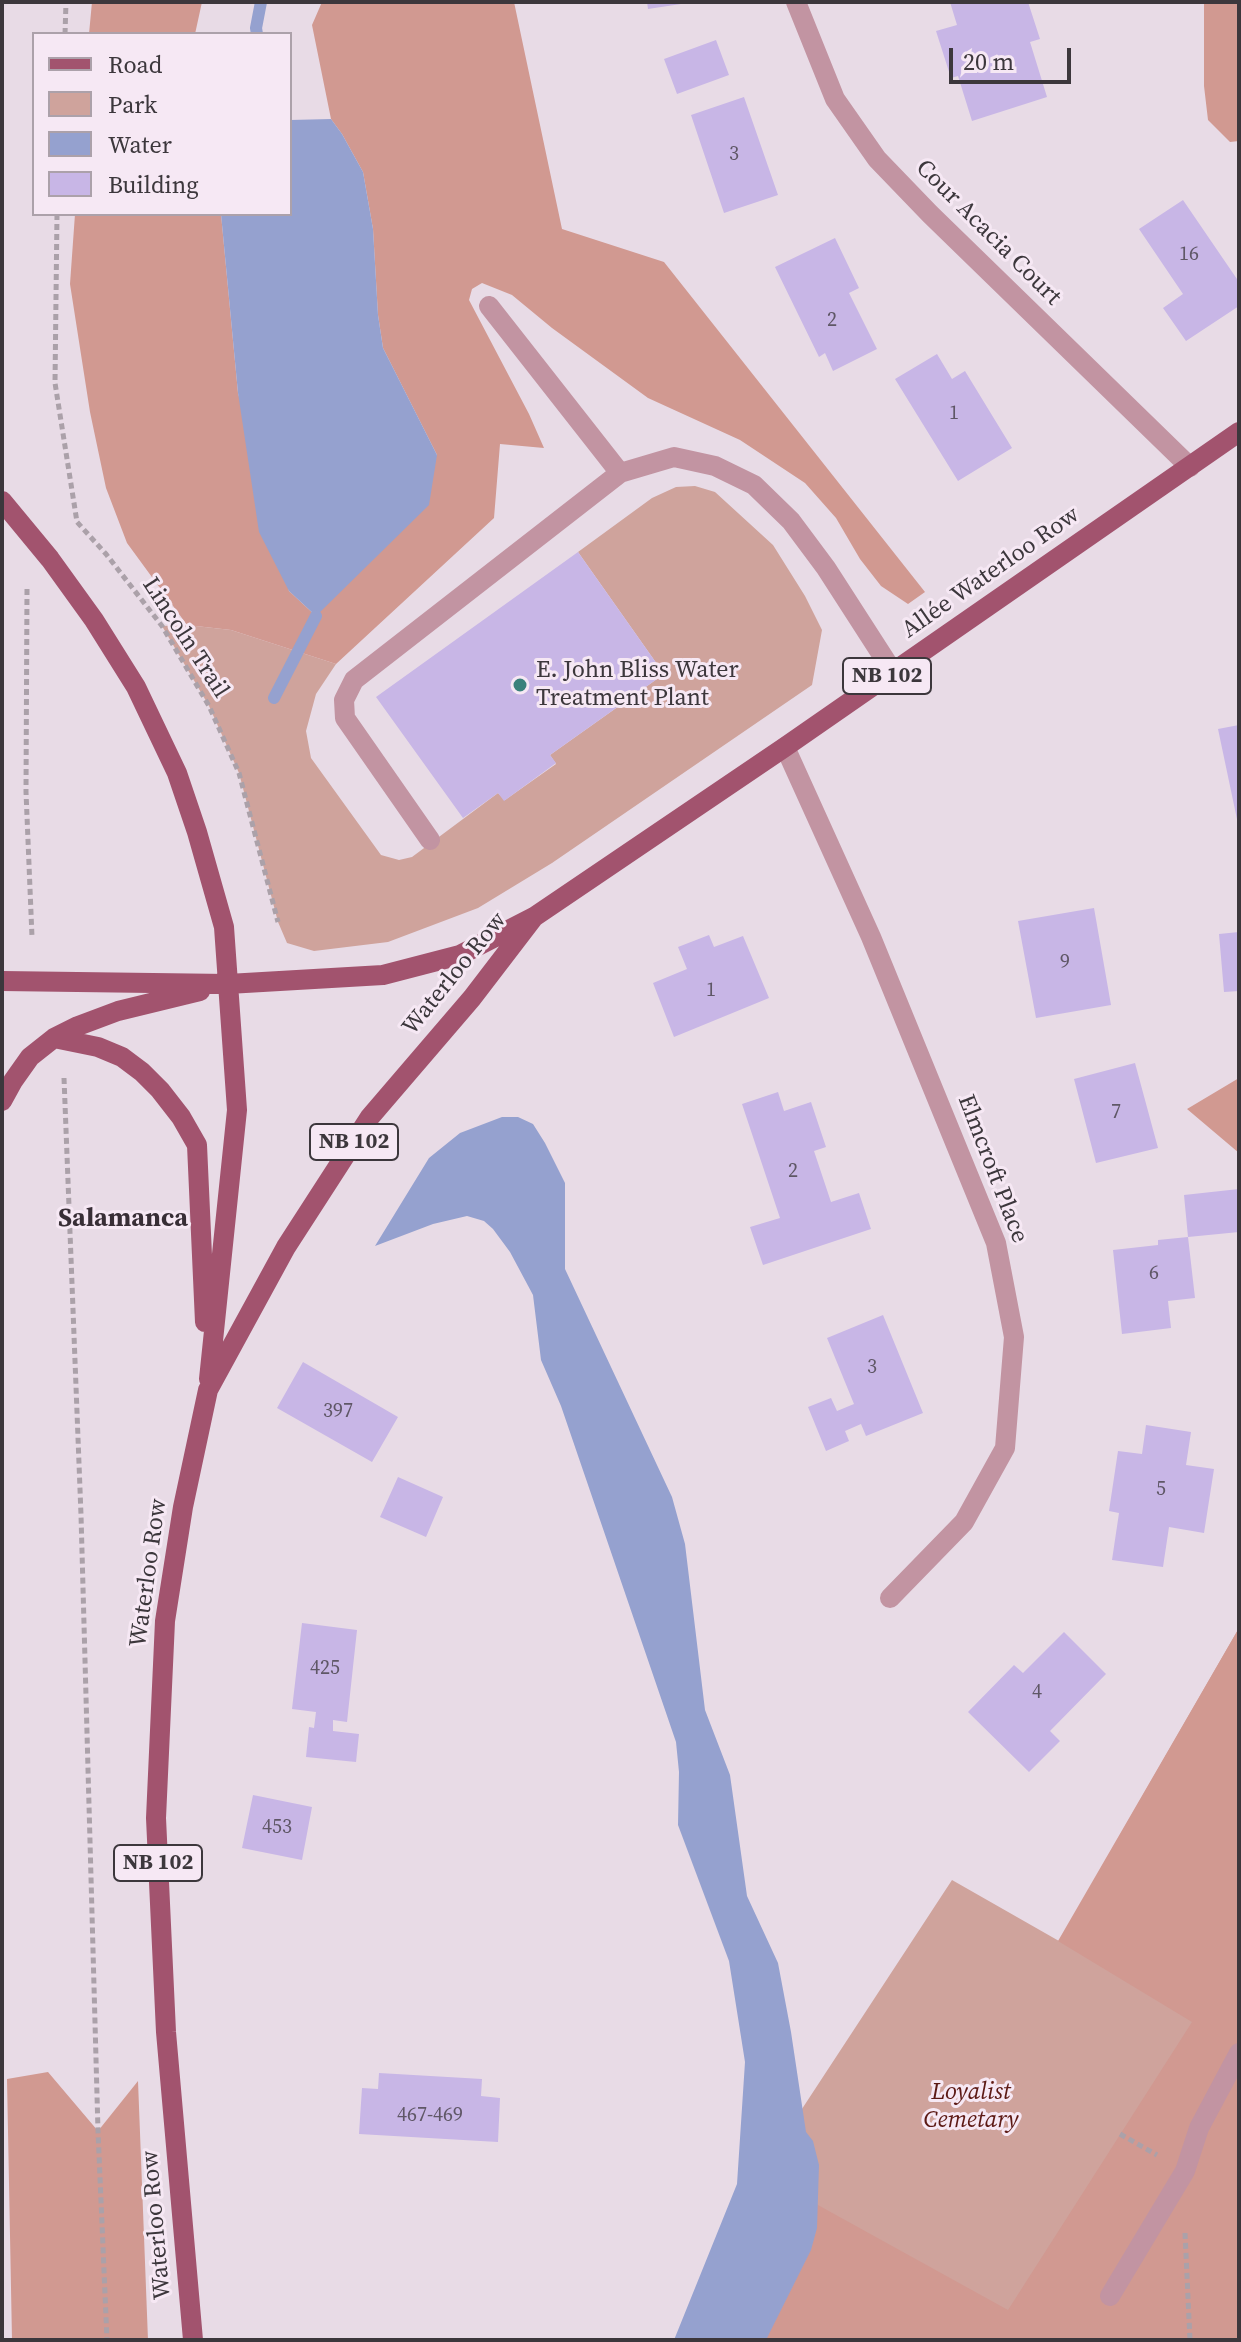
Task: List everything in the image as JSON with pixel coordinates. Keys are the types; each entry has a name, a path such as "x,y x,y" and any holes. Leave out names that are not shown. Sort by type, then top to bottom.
{"main road":[{"name":"Allée Waterloo Row","path":"534,917 1239,432"},
{"path":"2,501 50,559 136,687 177,773 224,927 237,1110 208,1390"},
{"path":"2,981 228,984 383,975 460,955 534,917"},
{"name":"Waterloo Row","path":"193,2340 166,2032 156,1818 165,1621 183,1507 208,1390 286,1247 370,1117 472,998 534,917"},
{"path":"2,1101 30,1057 54,1038 118,1011 228,984"},
{"path":"54,1038 98,1047 122,1057 160,1090 197,1145 208,1390"}],"street":[{"name":"Cour Acacia Court","path":"796,2 835,99 877,159 1190,467"},
{"path":"489,306 620,473"},
{"path":"430,840 345,718 344,700 354,680 620,473 674,457 715,466 754,485 791,521 826,568 893,672"},
{"name":"Elmcroft Place","path":"785,747 871,937 996,1243 1014,1337 1005,1448 964,1522 890,1598"},
{"path":"1110,2296 1185,2171 1199,2128 1239,2053"}],"path":[{"path":"65,32 66,2"},
{"name":"Lincoln Trail","path":"57,216 55,383 77,522 162,626 209,706 239,773 278,922"},
{"path":"27,589 26,792 32,937"},
{"path":"64,1078 107,2340"},
{"path":"1120,2134 1185,2171 1184,2220 1190,2340"}],"green space":[{"path":"695,486 715,492 773,545 805,596 822,630 812,685 552,863 478,908 388,942 314,951 287,943 278,922 239,773 209,706 162,626 187,625 231,630 336,664 316,694 306,731 311,758 381,855 399,860 412,857 498,793 505,800 556,764 550,755 664,674 578,552 652,498 676,487"},
{"name":"Loyalist Cemetary","path":"1239,1628 1239,2340 730,2340 760,2173 952,1880 1059,1941"}],"shaded area":[{"path":"92,2 202,2 195,32 89,32"},
{"path":"322,2 514,2 562,229 664,262 925,592 908,604 881,586 860,559 836,518 805,483 740,440 648,398 512,295 482,283 472,289 469,300 544,448 500,444 494,518 336,664 231,630 187,625 127,543 106,488 90,412 70,284 75,216 221,216 238,393 289,591 316,616 437,455 383,348 373,229 363,172 331,119 312,25"},
{"path":"1204,2 1239,2 1239,141 1230,142 1208,120 1204,86"},
{"path":"1239,1078 1239,1153 1187,1109"},
{"path":"1239,1628 1239,2340 730,2340 760,2173 1008,2310 1192,2022 1058,1941"},
{"path":"48,2072 98,2131 138,2081 148,2340 12,2340 7,2079"}],"water":[{"path":"331,119 363,172 373,229 383,348 437,455 429,505 316,616 289,591 259,532 238,393 221,216 292,216 292,120"},
{"path":"502,1117 518,1117 533,1124 565,1183 565,1269 672,1497 685,1544 705,1710 730,1775 747,1896 778,1963 806,2132 813,2141 819,2165 817,2228 811,2250 766,2340 674,2340 737,2184 745,2062 729,1961 678,1825 676,1742 561,1406 541,1360 533,1295 510,1252 484,1221 467,1216 433,1224 375,1246 429,1158 460,1133"}],"building":[{"path":"647,2 681,2 681,4 648,9"},
{"path":"950,2 1028,2 1040,39 1030,42 1047,97 972,121 958,76 951,78 936,31 957,25"},
{"path":"716,40 729,75 677,94 664,59"},
{"path":"744,97 778,195 724,213 691,115"},
{"path":"1183,200 1239,282 1239,306 1186,341 1163,308 1183,294 1139,229"},
{"path":"835,238 859,288 849,293 877,349 833,371 825,353 819,357 775,267"},
{"path":"937,354 952,379 965,371 1012,448 958,481 895,379"},
{"name":"E. John Bliss Water Treatment Plant","path":"578,552 664,674 550,755 556,763 504,801 498,793 463,818 376,697"},
{"path":"1239,725 1239,824 1238,824 1218,729"},
{"path":"1094,908 1111,1005 1036,1018 1018,921"},
{"path":"1239,932 1239,991 1224,992 1219,934"},
{"path":"709,935 714,947 743,936 769,998 674,1037 653,983 687,969 678,947"},
{"path":"1135,1063 1158,1148 1096,1163 1074,1079"},
{"path":"778,1092 784,1111 811,1102 826,1147 814,1151 831,1202 859,1193 871,1229 763,1265 750,1227 780,1218 742,1104"},
{"path":"1239,1189 1239,1232 1188,1237 1184,1195"},
{"path":"1188,1237 1195,1298 1168,1301 1171,1328 1122,1334 1113,1250 1158,1245 1158,1240"},
{"path":"883,1315 923,1413 866,1436 861,1424 845,1431 849,1441 826,1451 808,1407 831,1398 837,1411 854,1404 827,1338"},
{"path":"303,1362 398,1417 372,1462 277,1408"},
{"path":"1146,1425 1191,1432 1186,1465 1214,1469 1204,1533 1169,1527 1163,1567 1112,1560 1119,1513 1109,1511 1118,1451 1142,1454"},
{"path":"398,1477 443,1497 426,1537 380,1517"},
{"path":"302,1623 357,1630 347,1722 333,1720 333,1731 359,1734 356,1762 306,1757 309,1727 314,1728 316,1712 292,1709"},
{"path":"1064,1632 1106,1674 1050,1731 1060,1741 1029,1772 968,1712 1014,1665 1023,1673"},
{"path":"253,1795 312,1807 302,1860 242,1848"},
{"path":"379,2073 482,2079 481,2096 500,2098 498,2142 359,2134 362,2088 378,2089"}],"waterway":[{"path":"257,32 261,2"},
{"path":"274,698 316,616"}],"place":[{"name":"E. John Bliss Water Treatment Plant","path":"520,685"}],"district":[{"name":"Salamanca","path":"123,1219"}]}
